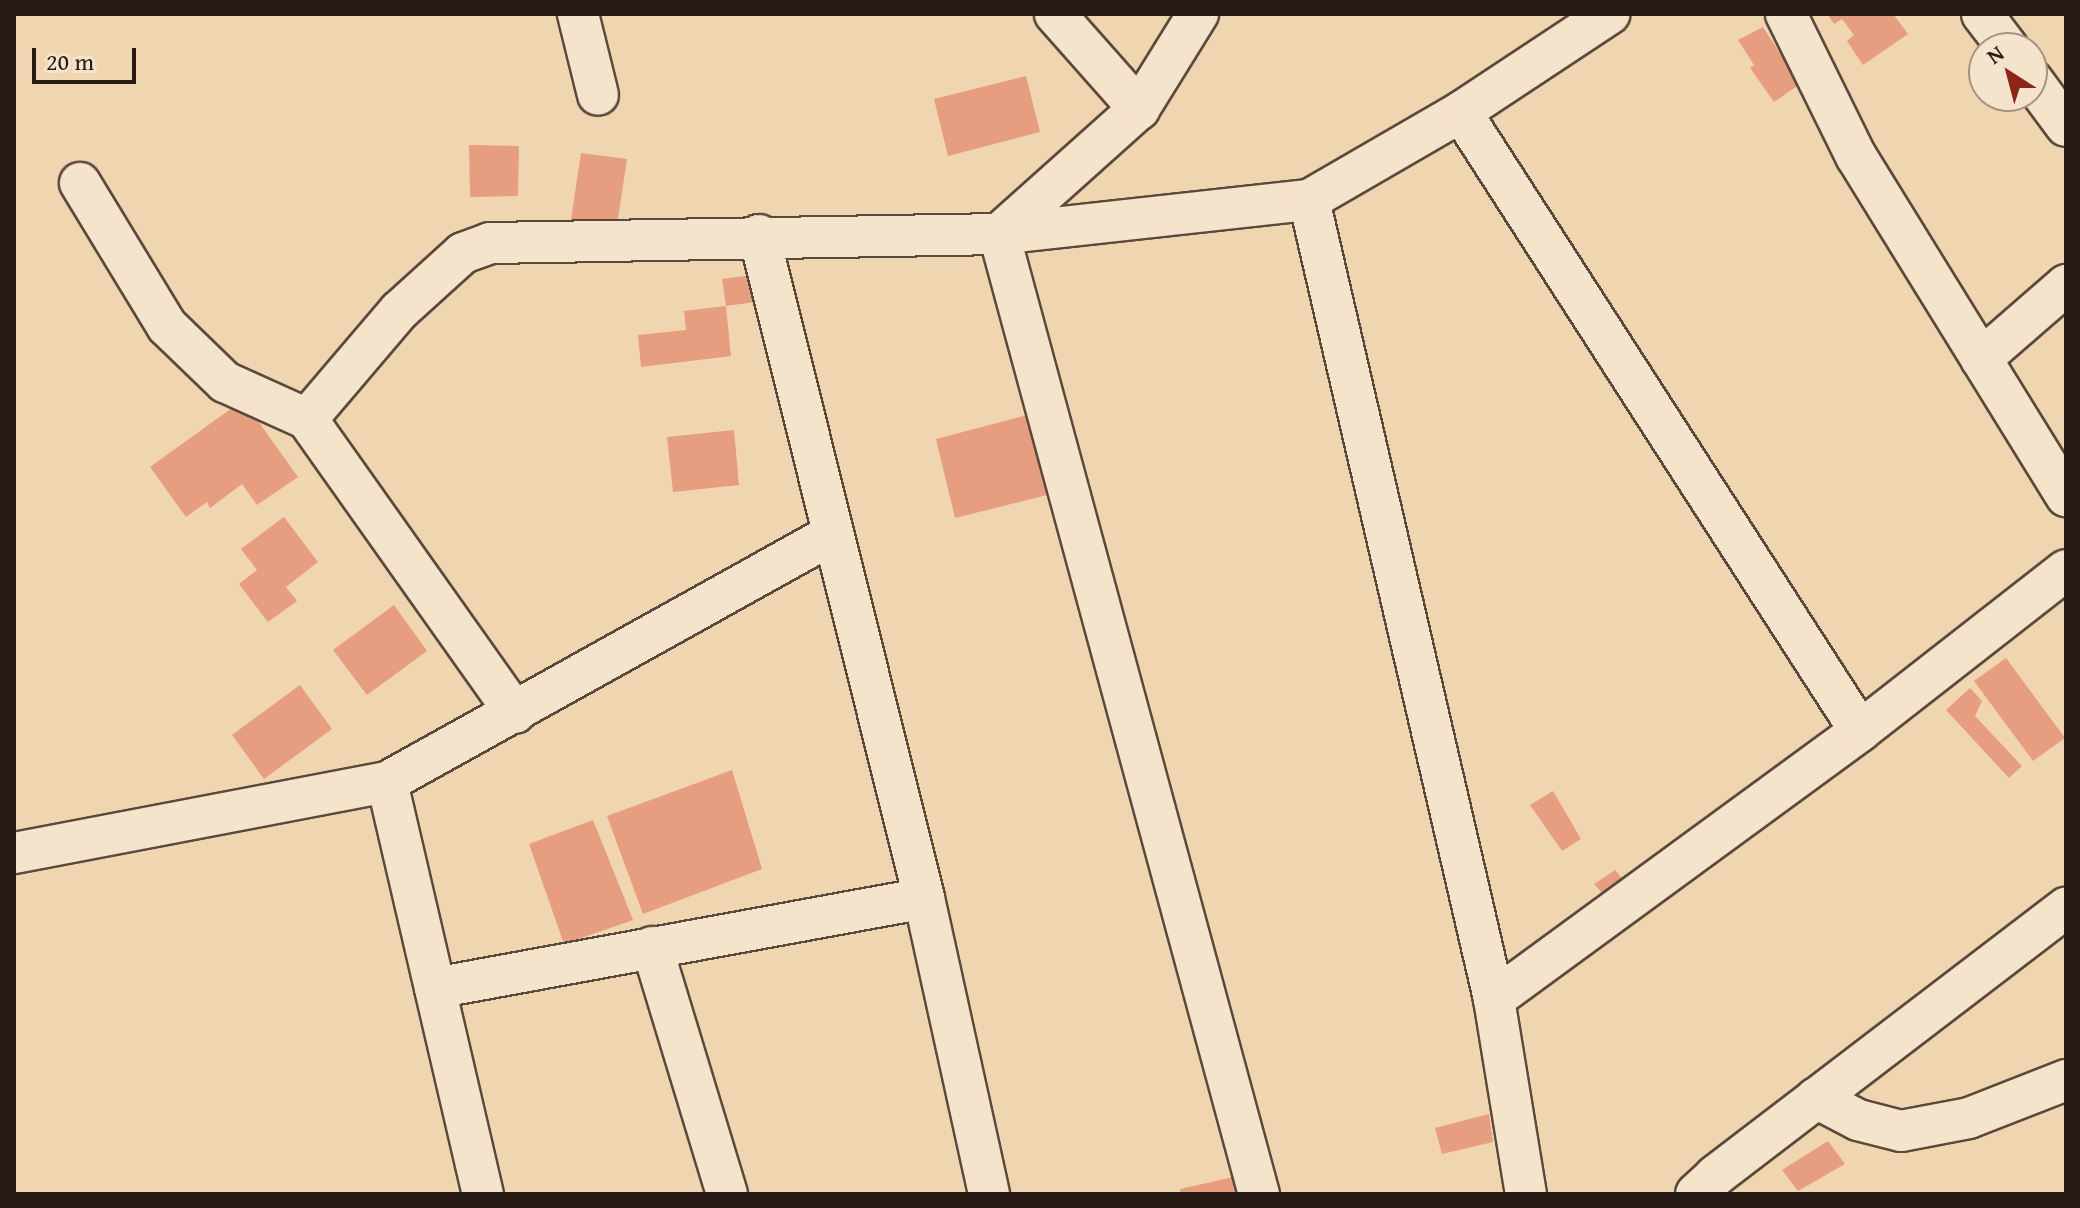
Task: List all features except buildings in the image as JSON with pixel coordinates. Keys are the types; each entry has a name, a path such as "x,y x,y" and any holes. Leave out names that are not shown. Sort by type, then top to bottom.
{"street":[{"path":"578,14 598,95"},
{"path":"1055,14 1139,109"},
{"path":"999,234 1139,109 1198,14"},
{"path":"307,419 399,311 463,253 490,243 759,235 999,234 1309,200 1461,112 1609,14"},
{"path":"1786,14 1856,156 2066,496"},
{"path":"1982,14 1996,32"},
{"path":"2048,102 2066,126"},
{"path":"1461,112 1860,731"},
{"path":"80,183 167,326 225,382 307,419 515,713"},
{"path":"1309,200 1494,999 1526,1194"},
{"path":"999,234 1259,1194"},
{"path":"759,235 924,898 989,1194"},
{"path":"1981,359 2066,285"},
{"path":"14,853 387,782 833,534"},
{"path":"1494,999 1860,731 2066,570"},
{"path":"387,782 483,1194"},
{"path":"435,988 924,898"},
{"path":"1696,1194 1816,1098 2066,908"},
{"path":"652,947 727,1194"},
{"path":"1816,1098 1858,1120 1901,1131 1969,1118 2066,1080"}]}
